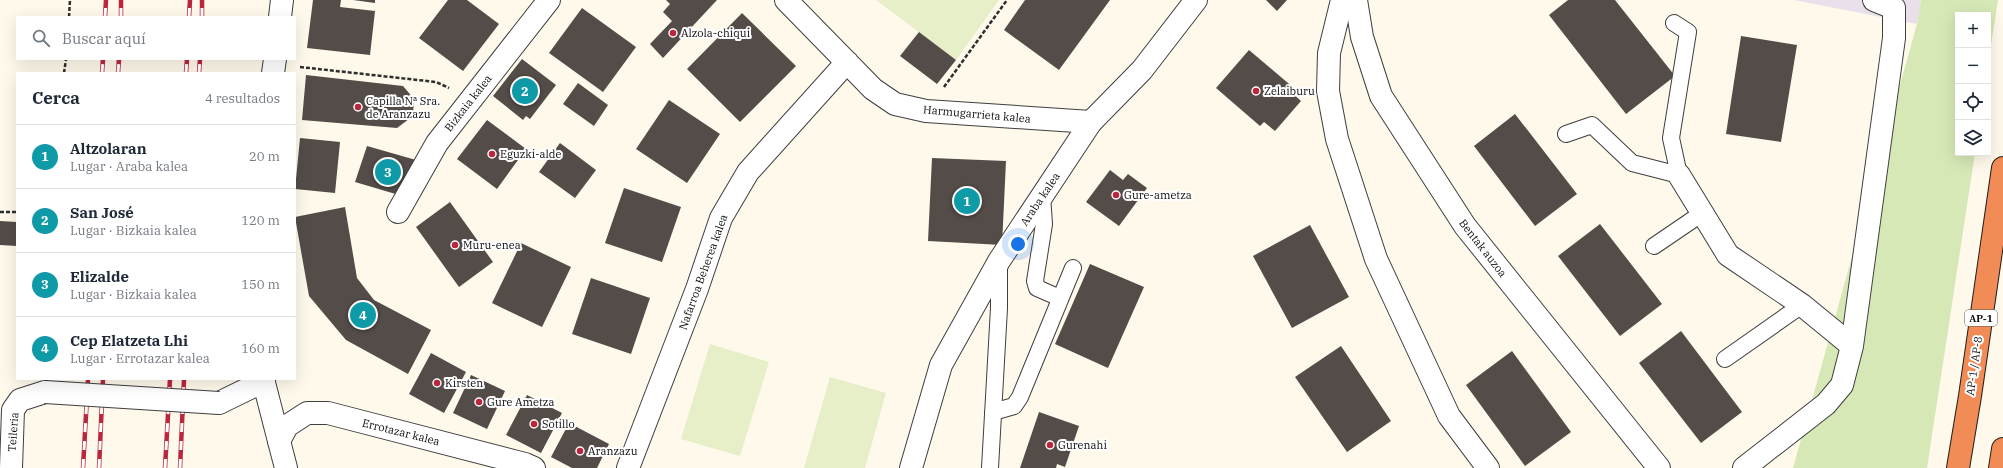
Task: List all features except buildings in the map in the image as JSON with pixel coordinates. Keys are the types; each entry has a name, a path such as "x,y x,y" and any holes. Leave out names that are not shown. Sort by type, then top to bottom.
{"highway":[{"name":"AP-1 / AP-8","path":"1958,468 2003,168"},
{"path":"2000,468 2003,449"}],"street":[{"path":"280,16 282,0"},
{"name":"Bizkaia kalea","path":"398,212 437,143 549,0"},
{"name":"Harmugarrieta kalea","path":"786,0 873,89 895,104 926,111 1091,122"},
{"name":"Araba kalea","path":"911,468 941,365 999,261 1091,122 1142,70 1196,0"},
{"path":"1342,0 1329,53 1328,91 1337,138 1376,259 1448,416 1488,468"},
{"name":"Bentak auzoa","path":"1356,0 1362,37 1381,96 1465,226 1659,468"},
{"path":"1744,468 1826,404 1842,385 1852,346 1894,38 1894,8 1874,0"},
{"path":"273,72 275,60"},
{"name":"Nafarroa Beherea kalea","path":"628,468 697,289 721,218 748,172 847,62"},
{"path":"1679,175 1701,214 1728,255 1802,305 1852,346"},
{"path":"264,380 286,468"},
{"name":"Teileria","path":"11,468 13,410 20,400 45,392 219,403 264,380"},
{"name":"Errotazar kalea","path":"279,440 287,426 306,413 328,413 525,464 534,468"}],"lane":[{"path":"1566,134 1592,125 1632,163 1679,175 1671,138 1688,32 1674,23"},
{"path":"1042,196 1044,224 1035,281 1038,288 1060,298"},
{"path":"1654,246 1701,214"},
{"path":"990,468 999,308 999,261"},
{"path":"993,412 1014,406 1020,397 1073,268"},
{"path":"1725,359 1802,305"}],"path":[{"path":"69,16 70,0"},
{"path":"926,111 1007,0"},
{"path":"64,72 66,60"},
{"path":"296,66 436,82 472,98"},
{"path":"0,212 16,212"}],"shaded area":[{"path":"1794,0 1921,0 1917,24"}],"green space":[{"path":"876,0 999,0 956,60"},
{"path":"1921,0 1998,0 1991,45 1991,12 1955,12 1955,156 1975,156 1927,468 1793,468 1917,24"},
{"path":"710,344 769,362 740,456 681,439"},
{"path":"830,377 886,393 865,468 804,468"}],"railway":[{"path":"105,16 106,0"},
{"path":"121,0 121,16"},
{"path":"189,16 190,0"},
{"path":"202,0 202,16"},
{"path":"102,72 103,60"},
{"path":"118,72 119,60"},
{"path":"186,72 187,60"},
{"path":"199,72 200,60"},
{"path":"83,468 88,380"},
{"path":"99,468 103,380"},
{"path":"165,468 170,380"},
{"path":"180,468 184,380"}],"place":[{"name":"Alzola-chiqui","path":"673,33"},
{"name":"San José","path":"525,91"},
{"name":"Zelaiburu","path":"1256,91"},
{"name":"Capilla Nª Sra. de Aranzazu","path":"358,107"},
{"name":"Eguzki-alde","path":"492,154"},
{"name":"Elizalde","path":"388,172"},
{"name":"Gure-ametza","path":"1116,195"},
{"name":"Altzolaran","path":"967,201"},
{"name":"Muru-enea","path":"455,245"},
{"name":"Cep Elatzeta Lhi","path":"363,315"},
{"name":"Kirsten","path":"437,383"},
{"name":"Gure Ametza","path":"479,402"},
{"name":"Sotillo","path":"534,424"},
{"name":"Gurenahi","path":"1050,445"},
{"name":"Aranzazu","path":"580,451"}]}
